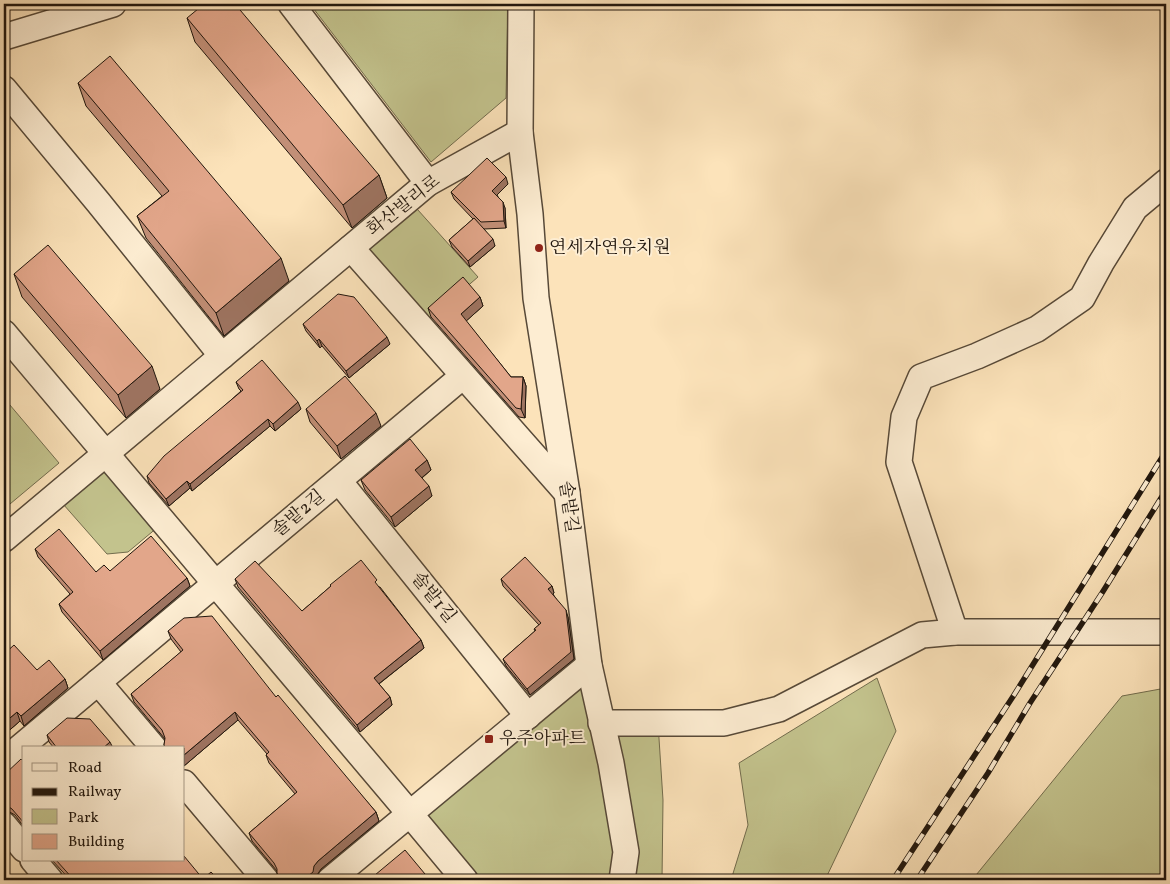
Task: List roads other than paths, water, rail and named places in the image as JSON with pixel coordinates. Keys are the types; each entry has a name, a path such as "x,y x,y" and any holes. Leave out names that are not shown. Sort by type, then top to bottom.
{"street":[{"path":"4,37 113,4"},
{"path":"291,4 428,183"},
{"path":"520,132 521,4"},
{"path":"4,90 98,202 222,356"},
{"name":"화산발리로","path":"4,539 428,183 520,132"},
{"name":"솔밭길","path":"520,132 530,214 536,298 567,493 589,665 611,764 626,852 622,880"},
{"path":"956,632 899,462 904,417 921,377 977,356 1037,329 1082,298 1135,208 1166,182"},
{"path":"351,248 567,493"},
{"path":"4,333 465,880"},
{"name":"솔밭2길","path":"4,761 464,376"},
{"name":"솔밭1길","path":"339,481 528,716"},
{"path":"602,723 724,723 779,709 922,635 956,632 1166,632"},
{"path":"330,880 589,665"},
{"path":"98,682 152,746"},
{"path":"185,784 266,880"},
{"path":"4,825 22,847"},
{"path":"35,862 50,880"}],"railway":[{"path":"893,880 1014,695 1166,451"},
{"path":"917,880 988,773 1030,703 1166,490"}],"place":[{"name":"연세자연유치원","path":"539,248"},
{"name":"우주아파트","path":"489,739"}]}
